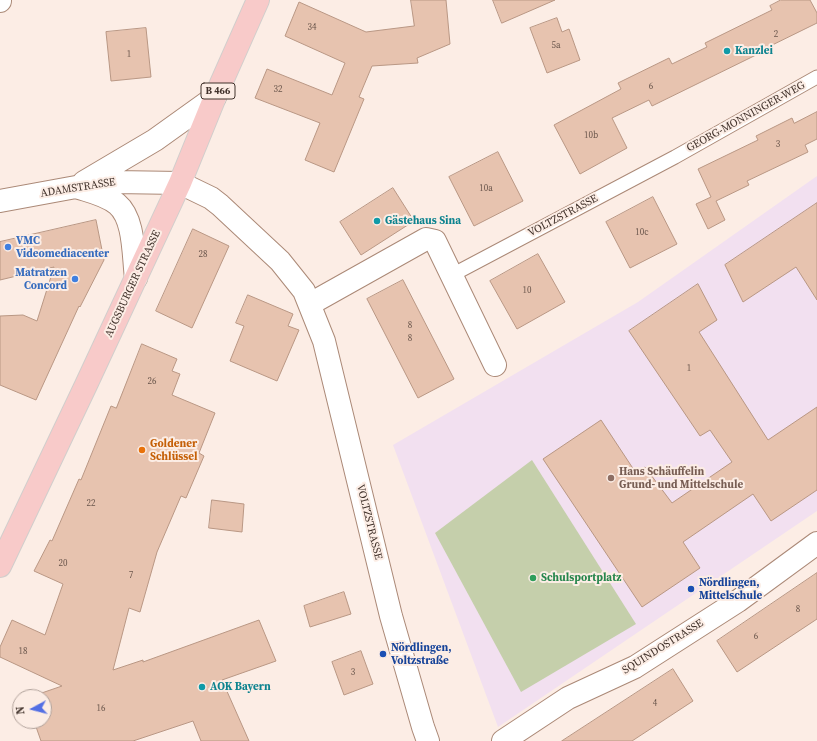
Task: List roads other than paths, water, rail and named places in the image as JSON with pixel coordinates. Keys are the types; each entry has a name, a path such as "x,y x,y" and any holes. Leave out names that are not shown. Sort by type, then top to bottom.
{"main road":[{"name":"AUGSBURGER STRASSE","path":"0,566 180,183 215,97 258,0"}],"street":[{"name":"B 466","path":"76,187 155,140 215,97"},
{"name":"ADAMSTRASSE","path":"0,201 76,187 115,182 180,183"},
{"name":"VOLTZSTRASSE","path":"180,183 211,198 245,227 280,261 304,291 310,304 324,341 391,616 428,741"},
{"name":"B 466","path":"76,187 103,196 117,204 124,213 129,222 136,278"},
{"path":"310,304 426,239 435,240 495,365"},
{"name":"SQUINDOSTRASSE","path":"503,741 568,698 635,667 738,600 817,542"}],"lane":[{"name":"GEORG-MONNINGER-WEG","path":"675,157 817,77"},
{"name":"VOLTZSTRASSE","path":"452,276 675,157"}],"place":[{"name":"Kanzlei","path":"727,51"},
{"name":"Gästehaus Sina","path":"377,221"},
{"name":"VMC Videomediacenter","path":"8,247"},
{"name":"Matratzen Concord","path":"75,279"},
{"name":"Goldener Schlüssel","path":"142,450"},
{"name":"Hans Schäuffelin Grund- und Mittelschule","path":"611,478"},
{"name":"Schulsportplatz","path":"533,578"},
{"name":"Nördlingen, Mittelschule","path":"691,589"},
{"name":"Nördlingen, Voltzstraße","path":"383,654"},
{"name":"AOK Bayern","path":"202,687"}]}
